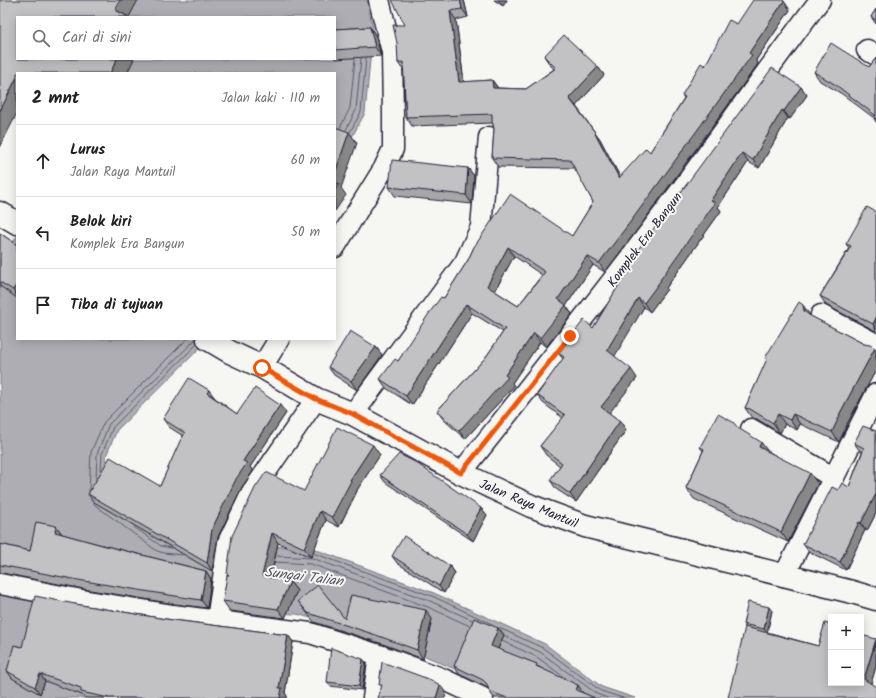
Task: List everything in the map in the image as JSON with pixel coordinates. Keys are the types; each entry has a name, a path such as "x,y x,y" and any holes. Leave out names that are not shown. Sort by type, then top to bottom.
{"street":[{"path":"336,245 384,168 393,149 392,52 379,0"},
{"name":"Komplek Era Bangun","path":"461,473 570,336 675,198 820,0"},
{"path":"353,414 464,262 481,227 489,137"},
{"path":"821,315 876,344"},
{"name":"Jalan Raya Mantuil","path":"210,340 316,399 353,414 461,473 531,506 585,526 876,599"},
{"path":"262,368 278,340"},
{"path":"784,576 876,394"},
{"path":"217,621 228,542 252,492 316,399"},
{"path":"751,429 834,478"},
{"path":"0,584 82,600 173,615 310,633 379,655 441,678 483,698"},
{"path":"373,698 379,655"}],"water":[{"path":"120,0 367,0 373,29 365,113 336,166 336,72 116,72 119,60 336,60 336,16 120,16"},
{"name":"Sungai Talian","path":"16,237 16,340 208,340 117,430 106,456 104,493 165,538 314,549 434,593 545,644 602,687 635,698 520,698 396,643 297,614 209,611 262,698 0,698 0,259"}],"building":[{"path":"0,0 120,0 115,10 127,16 16,16 16,60 116,60 110,72 16,72 16,79 0,111"},
{"path":"392,0 460,0 462,9 450,11 459,82 492,80 493,88 526,89 556,68 544,56 564,35 598,67 569,98 594,131 619,178 646,148 650,152 685,97 682,95 701,63 705,66 729,20 737,24 753,0 784,1 749,53 752,55 634,217 599,263 587,256 558,299 566,305 540,338 534,333 505,375 508,377 459,431 437,411 486,357 505,329 466,304 406,396 380,379 395,359 398,361 441,297 444,298 468,260 474,247 510,194 572,236 593,202 570,160 492,158 494,129 492,114 406,117 403,62 398,63 397,43 393,25 405,25","holes":["508,247 545,272 518,306 487,286"]},
{"path":"876,9 876,20 871,17"},
{"path":"370,27 375,47 336,50 336,29"},
{"path":"831,43 869,67 876,58 876,119 873,118 875,115 836,85 814,72"},
{"path":"772,68 801,87 784,111 782,110 753,160 742,153 711,200 715,203 644,303 638,298 607,350 631,369 601,407 620,421 570,494 550,480 562,463 540,446 565,415 537,395 564,357 558,353 584,320 593,328 623,278 619,275"},
{"path":"336,127 349,132 336,170"},
{"path":"392,160 468,168 466,195 389,187"},
{"path":"867,207 876,212 876,318 873,324 820,296 851,246 846,244"},
{"path":"0,233 16,244 16,286 13,290 0,282"},
{"path":"799,302 803,305 804,311 809,315 864,344 875,348 839,415 832,432 793,414 790,420 778,414 773,423 750,409 745,408 767,359 765,358"},
{"path":"350,331 376,347 351,381 328,367"},
{"path":"189,378 209,390 207,393 237,414 255,388 280,405 243,461 247,463 236,479 212,529 207,563 88,494 110,457 160,486 185,433 163,419"},
{"path":"718,414 733,422 738,428 761,442 759,447 810,473 781,532 686,488 704,449 700,447"},
{"path":"863,426 876,431 876,494 861,523 859,522 840,562 803,544 832,487 838,490 842,483 849,487 864,448 854,443"},
{"path":"337,427 373,445 350,480 351,481 332,517 320,511 304,548 272,533 262,576 290,582 278,609 223,601 227,575 229,575 227,574 232,536 255,488 266,472 304,491"},
{"path":"399,454 415,462 481,508 467,534 380,475"},
{"path":"36,522 56,526 55,532 206,571 201,600 78,580 0,565 0,544 30,551"},
{"path":"404,536 450,566 439,586 392,556"},
{"path":"318,585 345,619 351,595 426,610 417,650 308,613 298,601"},
{"path":"35,596 166,619 288,635 279,688 282,688 280,698 109,698 81,692 81,688 40,674 35,687 7,671 14,645 22,647"},
{"path":"748,602 769,607 764,629 743,624"},
{"path":"474,618 498,628 491,646 537,664 536,666 578,685 576,690 595,698 507,698 489,691 487,684 483,680 454,666"},
{"path":"825,623 828,624 828,686 864,686 864,679 876,687 876,698 728,698 745,627 818,646"},
{"path":"864,636 876,639 864,679"},
{"path":"331,648 363,659 359,686 327,682"},
{"path":"382,662 431,680 440,685 436,698 378,698 382,685 379,685"}],"route":[{"path":"262,368 316,399 353,414 461,473 570,336"}]}
